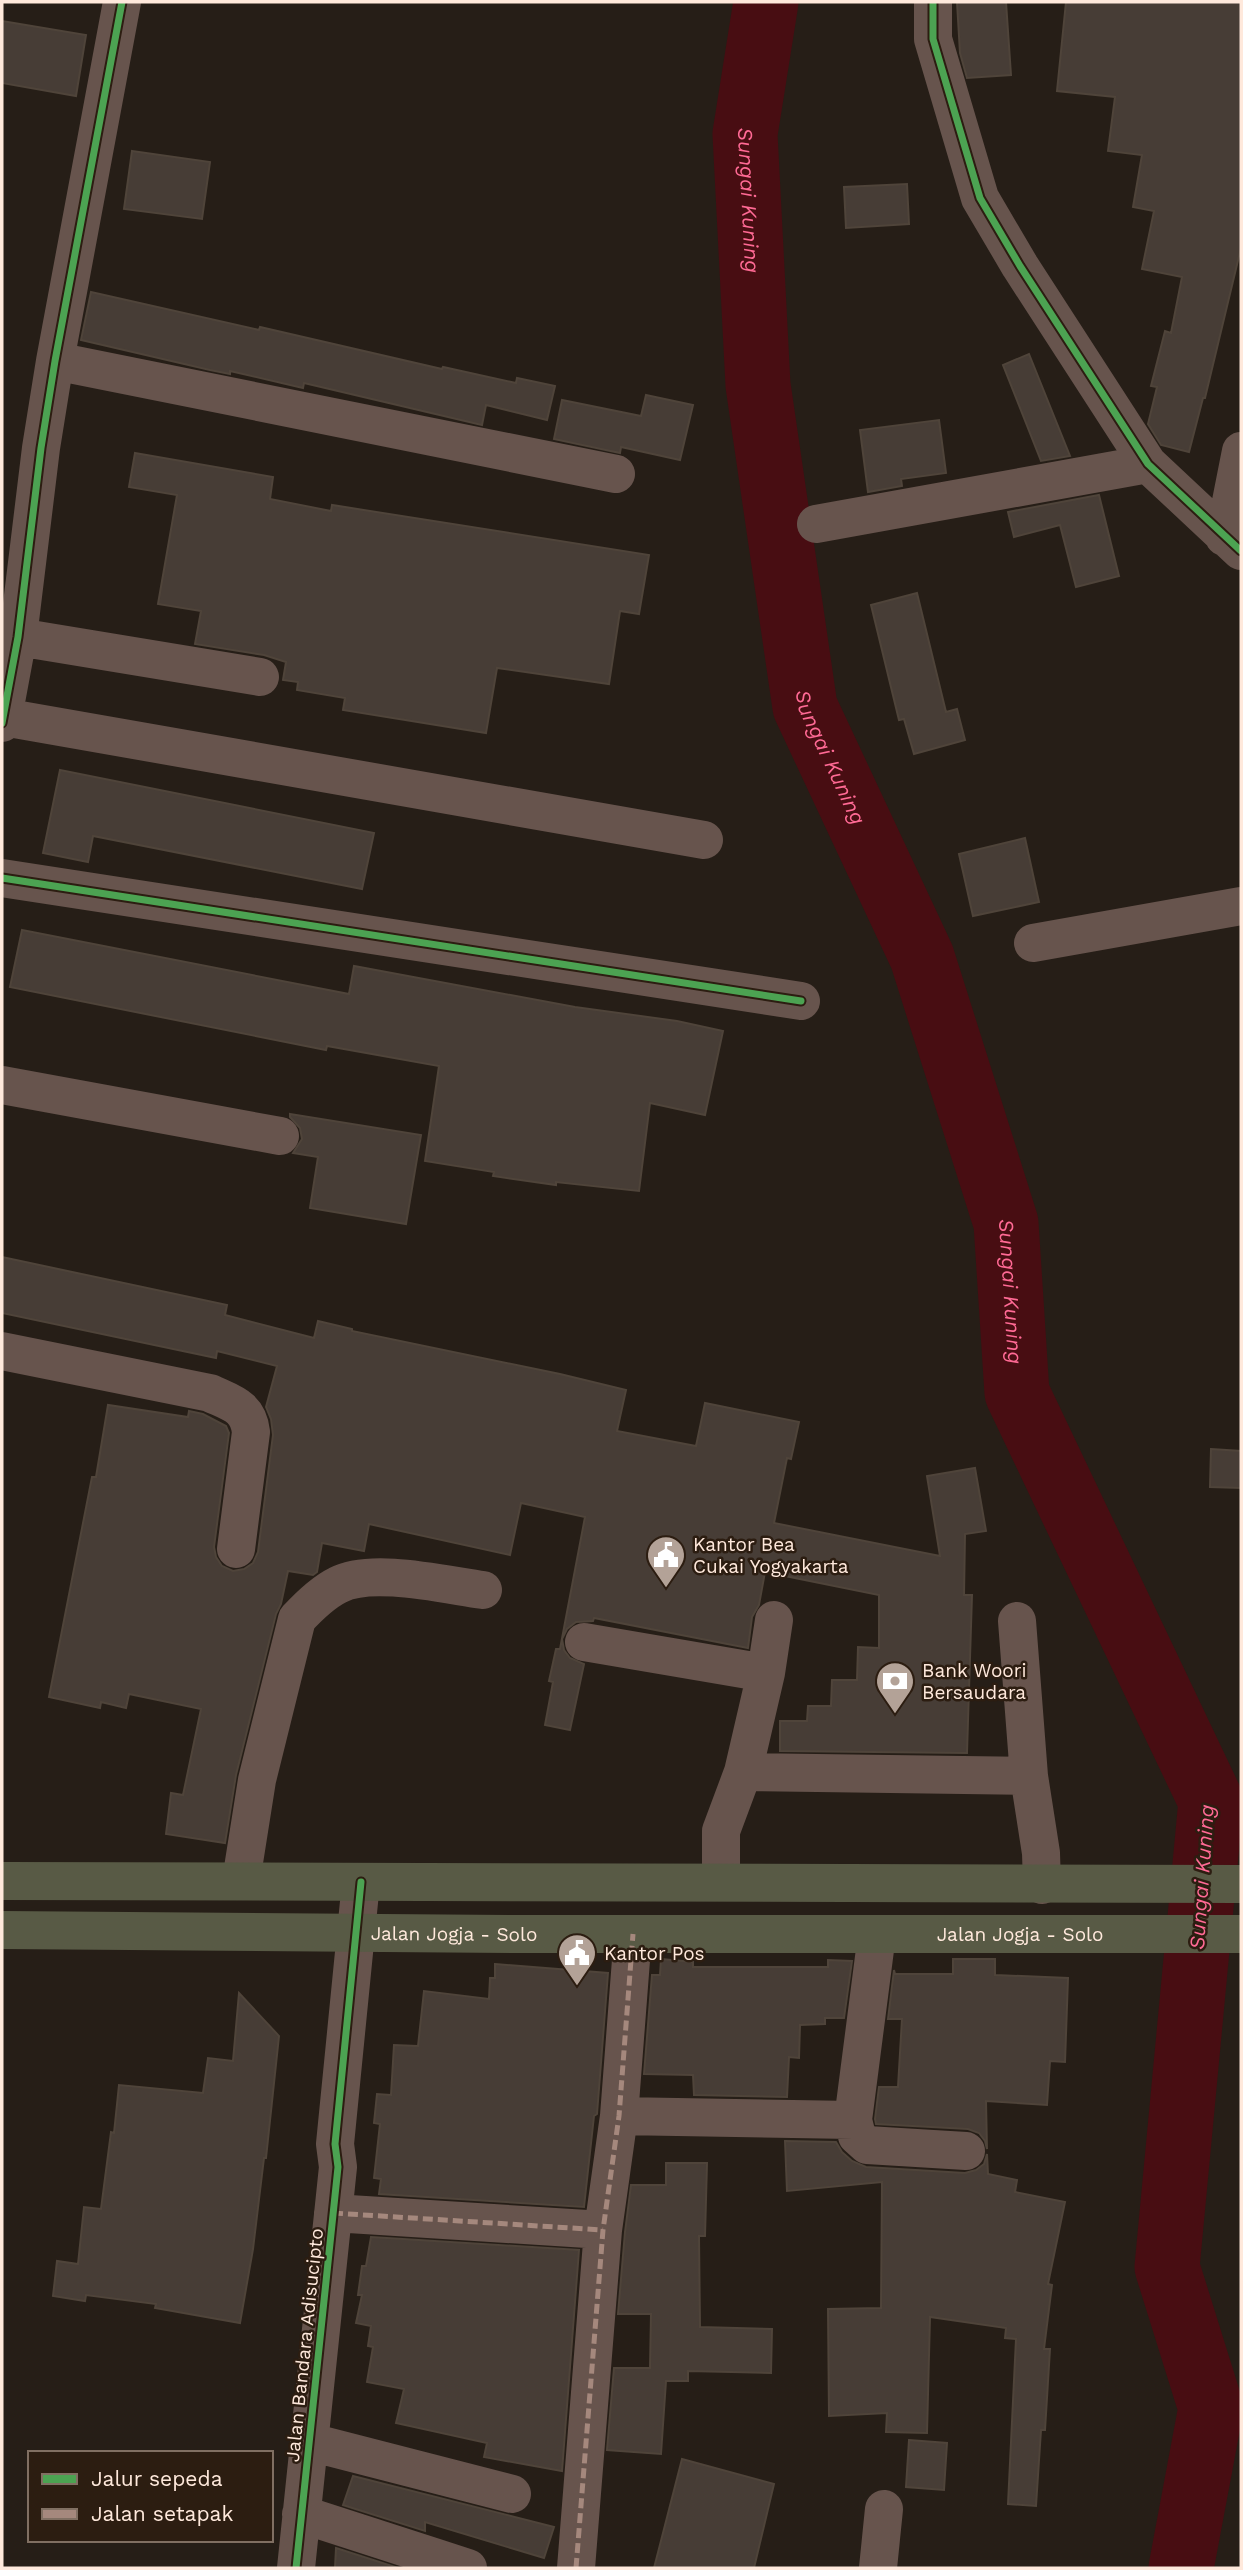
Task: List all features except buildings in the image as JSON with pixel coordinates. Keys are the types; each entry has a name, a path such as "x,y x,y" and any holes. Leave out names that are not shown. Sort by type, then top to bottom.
{"highway":[{"path":"2,1881 1241,1884"},
{"name":"Jalan Jogja - Solo","path":"2,1930 1241,1934"}],"street":[{"path":"122,2 55,361 41,448 18,637 2,720 704,840"},
{"path":"933,2 933,39 980,198 1020,266 1148,464 1233,544"},
{"path":"55,361 616,474"},
{"path":"1233,544 1241,451"},
{"path":"816,524 1148,464"},
{"path":"18,637 260,677"},
{"path":"2,878 802,1001"},
{"path":"1033,943 1241,906"},
{"path":"2,1085 280,1136"},
{"path":"2,1351 210,1394 237,1405 250,1418 251,1432 236,1549"},
{"path":"241,1881 257,1780 297,1619 313,1602 341,1583 377,1576 483,1590"},
{"path":"721,1882 721,1831 743,1772 766,1673 774,1620"},
{"path":"1017,1621 1029,1776 1041,1853 1042,1885"},
{"path":"584,1642 766,1673"},
{"path":"743,1772 1029,1776"},
{"name":"Jalan Bandara Adisucipto","path":"296,2568 338,2167 335,2144 367,1882"},
{"path":"576,2568 603,2230 619,2116 633,1934"},
{"path":"877,1934 853,2120 857,2136 867,2145 966,2151"},
{"path":"619,2116 853,2120"},
{"path":"333,2213 603,2230"},
{"path":"310,2442 512,2494"},
{"path":"878,2568 884,2509"},
{"path":"301,2514 468,2568"}],"waterway":[{"name":"Sungai Kuning","path":"766,2 745,134 758,385 805,707 922,957 1006,1223 1017,1393 1211,1801 1167,2267 1211,2408 1181,2568"}],"marked path":[{"path":"576,2568 603,2230 619,2116 633,1934"},
{"path":"333,2213 603,2230"}],"cycle path":[{"path":"2,723 18,637 41,448 55,361 122,2"},
{"path":"933,2 933,39 980,198 1020,266 1148,464 1241,551"},
{"path":"2,878 801,1001"},
{"path":"296,2568 338,2167 335,2144 361,1882"}],"place":[{"name":"Kantor Bea Cukai Yogyakarta","path":"666,1589"},
{"name":"Bank Woori Bersaudara","path":"895,1715"},
{"name":"Kantor Pos","path":"577,1987"}]}
